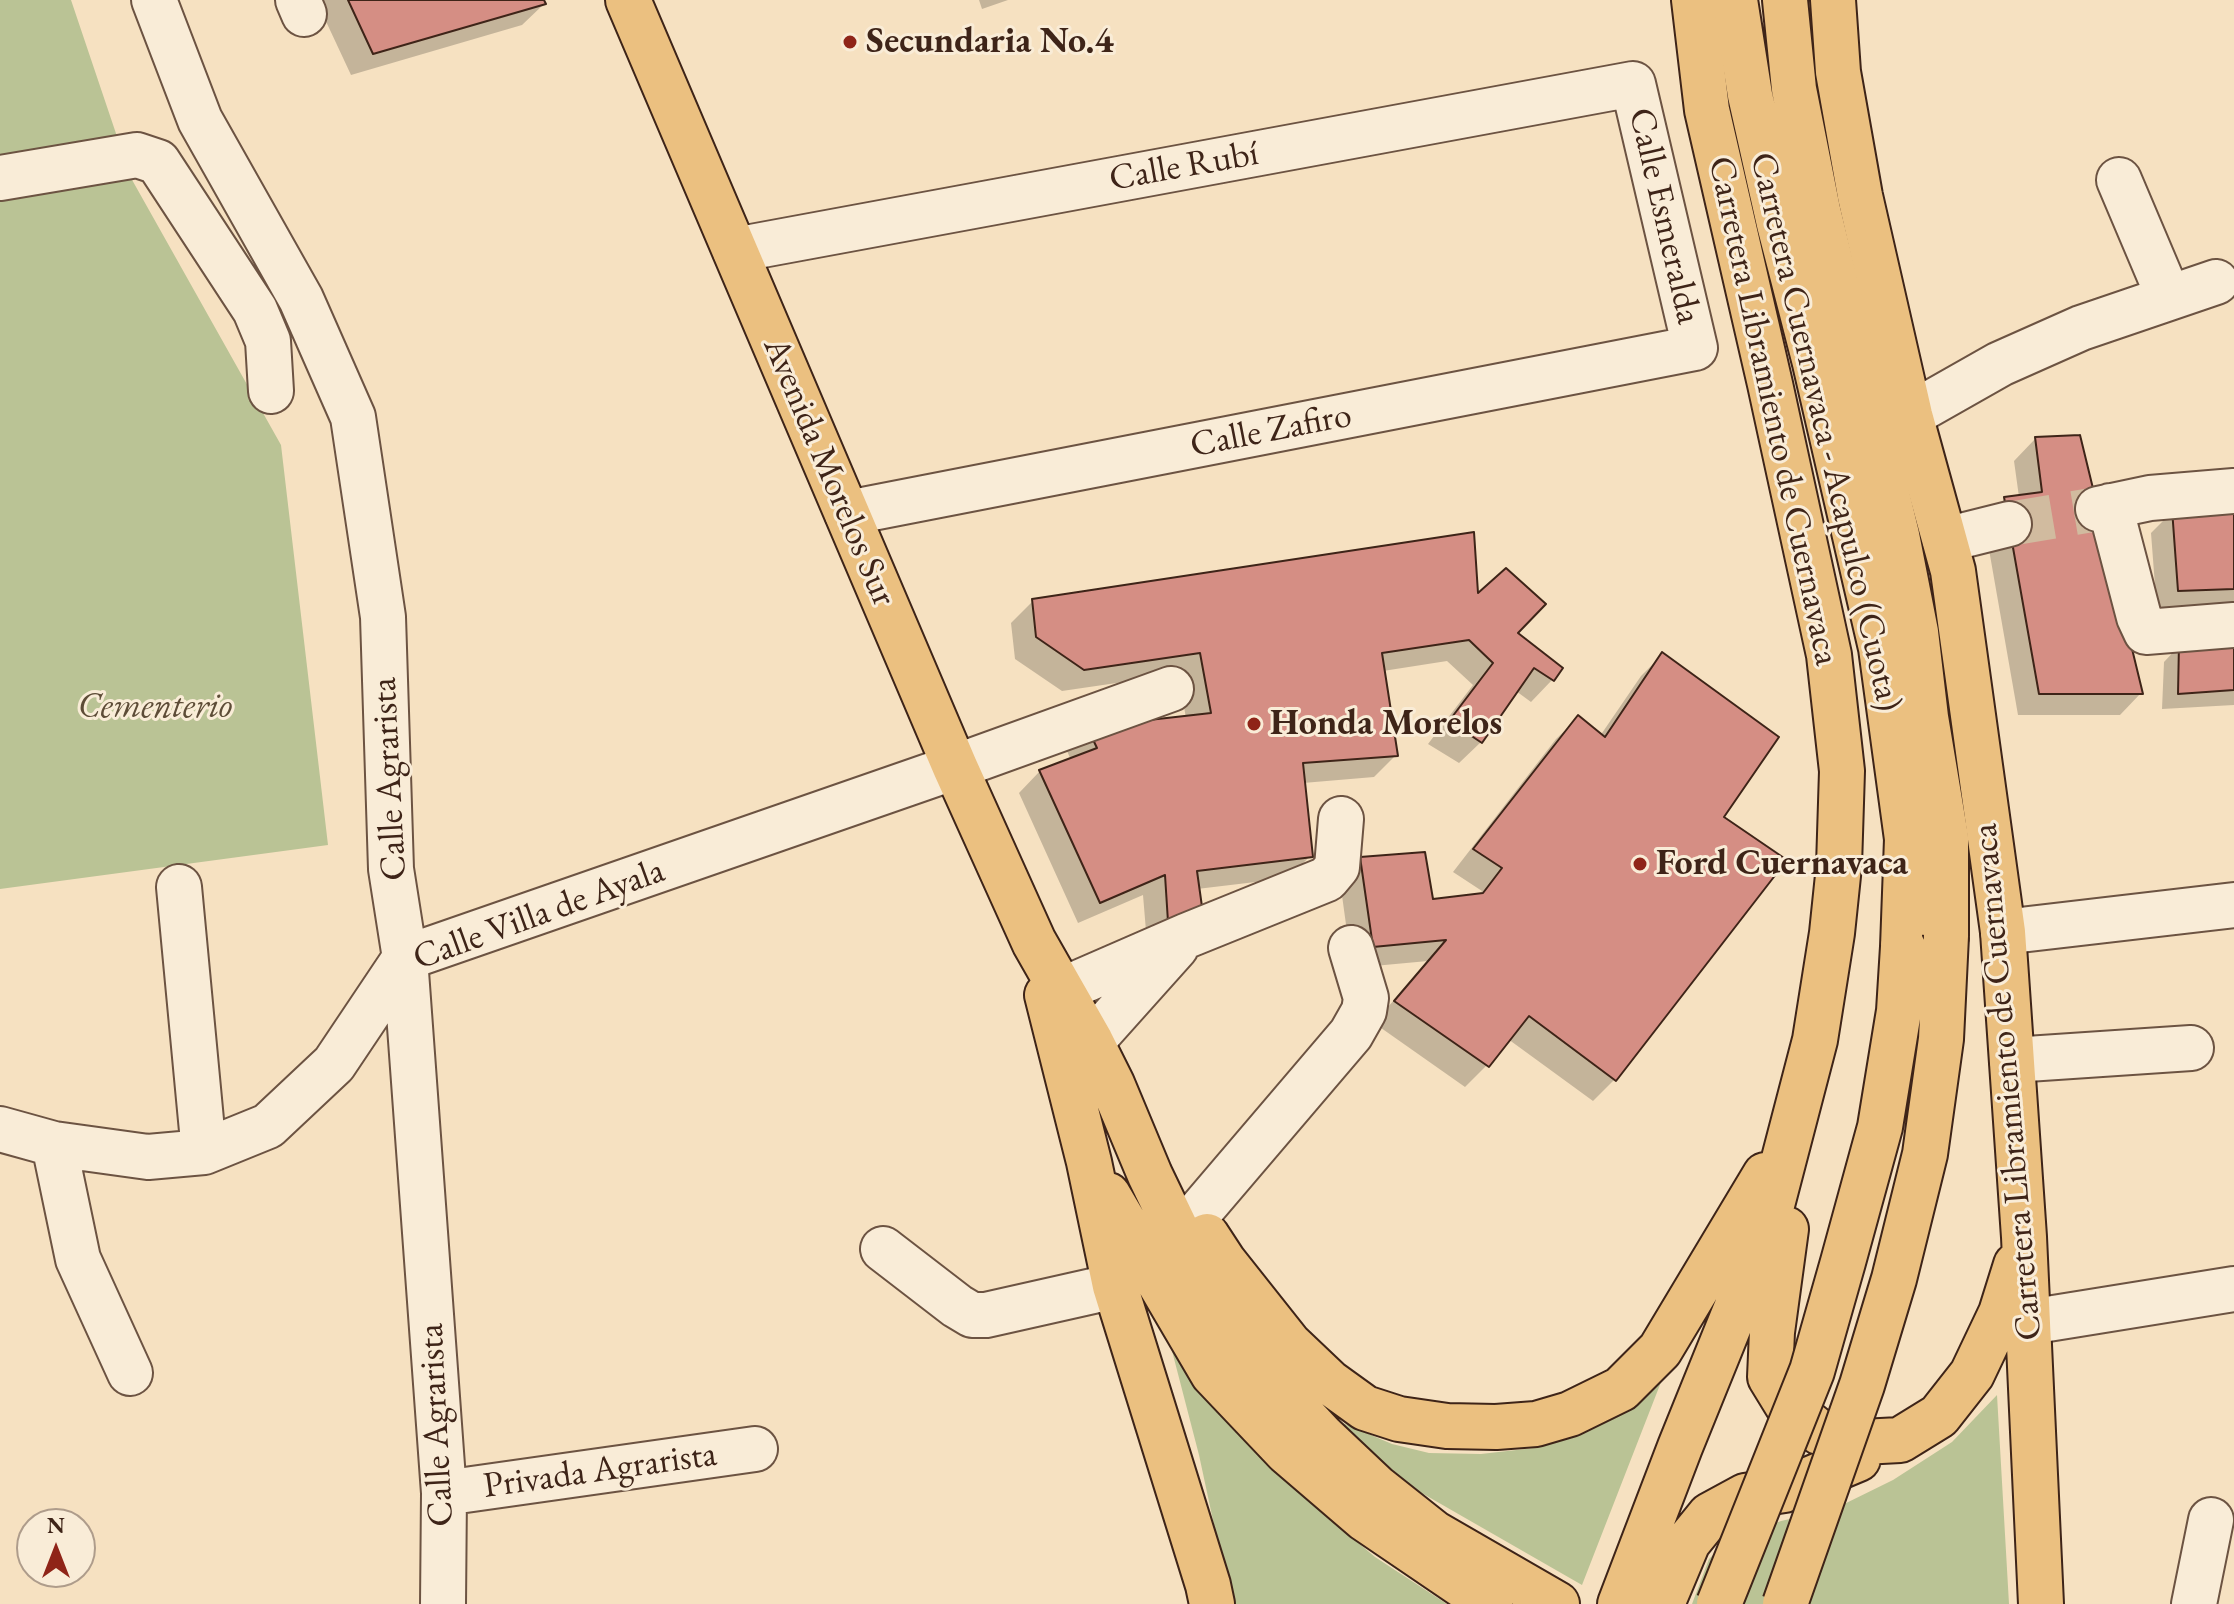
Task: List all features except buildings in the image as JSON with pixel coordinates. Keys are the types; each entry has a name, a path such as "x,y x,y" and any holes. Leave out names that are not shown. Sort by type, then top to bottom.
{"main road":[{"name":"Avenida Morelos Sur","path":"628,0 955,767 1034,942"},
{"name":"Carretera Libramiento de Cuernavaca","path":"1620,1604 1761,1247 1815,1040 1839,866 1842,771 1829,655 1707,110 1694,0"},
{"name":"Carretera Cuernavaca - Acapulco (Cuota)","path":"1735,0 1750,95 1779,224 1815,363 1881,648 1908,716 1946,837 1946,936 1941,1039 1925,1154 1894,1279 1867,1370 1785,1604"},
{"name":"Carretera Cuernavaca - Acapulco (Cuota)","path":"1719,1604 1812,1371 1880,1127 1899,1011 1907,839 1908,716 1916,632 1897,535 1818,210 1794,89 1785,0"},
{"name":"Carretera Libramiento de Cuernavaca","path":"1833,0 1838,72 1860,196 1910,415 1953,571 2003,932 2029,1322 2041,1604"},
{"path":"1034,942 1112,1084 1150,1175 1188,1254 1241,1344 1323,1437 1376,1487 1499,1590"},
{"path":"1034,942 1089,1162 1115,1286 1212,1604"},
{"path":"1815,1040 1772,1332 1770,1377 1789,1408 1819,1432 1862,1442 1900,1440"},
{"path":"1112,1084 1224,1262 1289,1344 1329,1382 1365,1408 1399,1419 1447,1426 1536,1424 1570,1414 1621,1389 1660,1350 1790,1132"},
{"path":"1089,1162 1213,1374 1287,1452 1365,1519 1499,1590 1557,1604"},
{"path":"1662,1604 1688,1542 1710,1515 1745,1496 1784,1490 1836,1470 1900,1440 1939,1416 1972,1374 2001,1313 2024,1237"}],"street":[{"name":"Calle Agrarista","path":"154,0 200,120 301,299 353,417 383,617 391,869 405,958 444,1493 432,1602"},
{"name":"Calle Rubí","path":"735,250 1633,84"},
{"name":"Calle Esmeralda","path":"1633,84 1695,348"},
{"path":"0,178 137,155 158,162 255,310 268,341 271,391"},
{"path":"2119,180 2169,298"},
{"path":"1910,415 2000,364 2081,328 2216,282"},
{"name":"Calle Zafiro","path":"847,513 1695,348"},
{"path":"2234,491 2150,498 2104,507 2146,632 2234,625"},
{"path":"1945,540 2009,524"},
{"name":"Calle Villa de Ayala","path":"0,1129 54,1144 148,1157 204,1152 268,1126 334,1064 405,958 1171,689"},
{"path":"1062,990 1327,879 1337,867 1341,819"},
{"path":"179,887 204,1152"},
{"path":"2003,932 2234,905"},
{"path":"1091,1042 1186,936"},
{"path":"1195,1217 1351,1034 1364,1011 1366,998 1351,948"},
{"path":"2012,1060 2191,1048"},
{"path":"54,1144 78,1259 130,1373"},
{"path":"883,1249 972,1315 986,1315 1115,1286"},
{"path":"2029,1322 2234,1289"},
{"name":"Privada Agrarista","path":"444,1493 755,1449"},
{"path":"2194,1604 2211,1520"}],"green space":[{"name":"Cementerio","path":"0,0 71,0 131,178 281,445 328,845 0,889"},
{"path":"1171,1347 1236,1427 1297,1491 1375,1557 1447,1604 1231,1604 1199,1455"},
{"path":"1663,1377 1582,1585 1413,1488 1336,1420 1392,1444 1429,1453 1481,1454 1534,1448 1577,1434"},
{"path":"1997,1395 2009,1604 1692,1604 1709,1559 1728,1540 1781,1521 1834,1509 1893,1480 1952,1442"}],"tunnel":[{"path":"2009,524 2098,509"}],"place":[{"name":"Secundaria No.4","path":"850,42"},
{"name":"Honda Morelos","path":"1254,724"},
{"name":"Ford Cuernavaca","path":"1640,864"}]}
